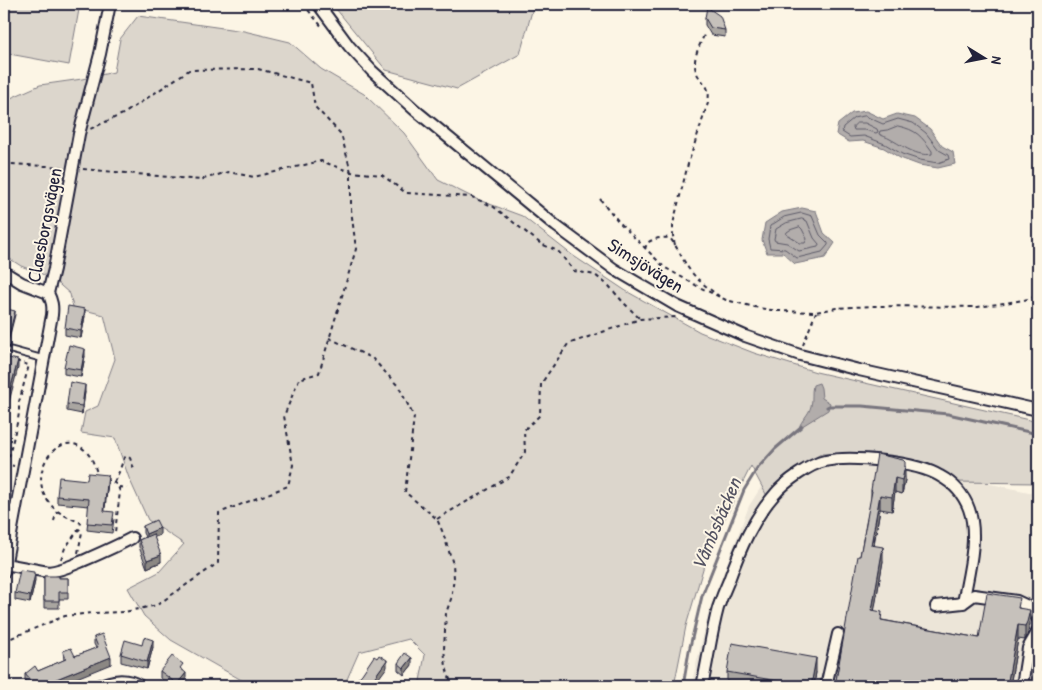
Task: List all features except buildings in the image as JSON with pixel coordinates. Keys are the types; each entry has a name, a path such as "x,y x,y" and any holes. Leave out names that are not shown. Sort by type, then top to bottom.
{"street":[{"name":"Claesborgsvägen","path":"4,568 52,315 52,299 48,293 79,134 100,54 110,4"},
{"name":"Simsjövägen","path":"318,4 349,46 372,71 415,110 556,226 614,269 678,306 746,336 800,355 1038,410"},
{"path":"4,272 48,293"},
{"path":"702,686 718,608 740,550 755,520 776,492 798,474 823,461 874,459 891,462 939,475 953,485 963,496 972,522 971,559 963,603"},
{"path":"4,568 56,571 113,548 132,538"},
{"path":"936,606 963,603 974,595 1017,601 1032,608 1038,619"},
{"path":"1022,686 1028,648 1038,631"},
{"path":"826,686 838,634"},
{"path":"97,686 108,682 128,680 140,686"}],"lane":[{"path":"11,350 43,362"},
{"path":"4,507 16,510"}],"path":[{"path":"303,4 322,28"},
{"path":"675,245 673,224 688,164 708,104 708,87 697,74 695,67 696,57 704,35"},
{"path":"4,641 65,616 125,612 158,605 218,563 219,513 288,486 294,465 284,416 299,379 319,373 356,249 351,209 352,172 341,134 315,107 310,83 258,69 189,70 125,113 79,134"},
{"path":"4,166 10,164 72,168 200,180 228,172 254,177 321,160 352,172 382,175 406,194 472,197 494,207 541,244 558,251 574,271 596,275 640,319"},
{"path":"600,199 645,249 664,266 697,286 726,300 777,312 816,312 836,308 872,306 978,307 1038,296"},
{"path":"645,249 647,243 655,238 670,238 691,271 704,285 726,300"},
{"path":"800,355 816,312"},
{"path":"437,519 509,477 525,452 524,430 540,415 541,384 568,344 640,319 678,317 670,313"},
{"path":"329,338 372,358 399,387 414,417 405,492 437,519 453,564 454,578 451,598 446,613 444,649 446,667 452,686"},
{"path":"12,360 29,365 43,362"},
{"path":"7,464 18,420 19,402 29,365"},
{"path":"56,571 65,548 79,529 81,523 51,505 41,486 40,480 44,464 55,450 61,446 67,443 78,445 92,459 99,479 114,482 119,487 115,532"},
{"path":"114,482 124,458 127,456 130,458 134,469"},
{"path":"119,487 127,488"},
{"path":"54,521 57,510"},
{"path":"78,563 79,543 82,532 79,529"}],"shaded area":[{"path":"4,4 80,4 69,65 4,53"},
{"path":"332,4 534,4 520,54 457,89 386,70"},
{"path":"138,16 244,31 290,42 321,69 364,94 404,133 438,180 476,199 522,216 572,255 626,291 700,332 754,353 816,372 1038,422 1038,483 954,482 929,464 873,453 821,454 792,471 767,496 751,466 708,552 686,626 674,686 419,686 425,655 409,639 359,652 344,686 252,686 171,640 144,616 128,588 159,572 184,544 148,520 129,478 115,438 81,433 85,412 98,406 115,359 104,315 73,307 70,294 52,278 21,266 4,255 4,101 40,85 114,72 120,39"},
{"path":"816,433 965,462 986,483 1038,494 1038,686 691,686 709,611 749,506 770,473"}],"water":[{"path":"866,111 883,119 897,114 915,118 930,129 942,146 953,152 955,164 938,168 919,165 900,158 884,148 863,141 849,142 836,134 838,124 852,113"},
{"path":"802,208 816,211 824,233 835,243 825,258 795,264 783,253 767,253 762,240 765,223 782,212"},
{"path":"819,383 822,398 830,403 828,410 799,428 812,403 813,385"}],"waterway":[{"name":"Våmbsbäcken","path":"827,407 862,406 948,414 1038,434"},
{"name":"Våmbsbäcken","path":"683,686 702,596 744,490 757,469 775,449 802,426"}]}
